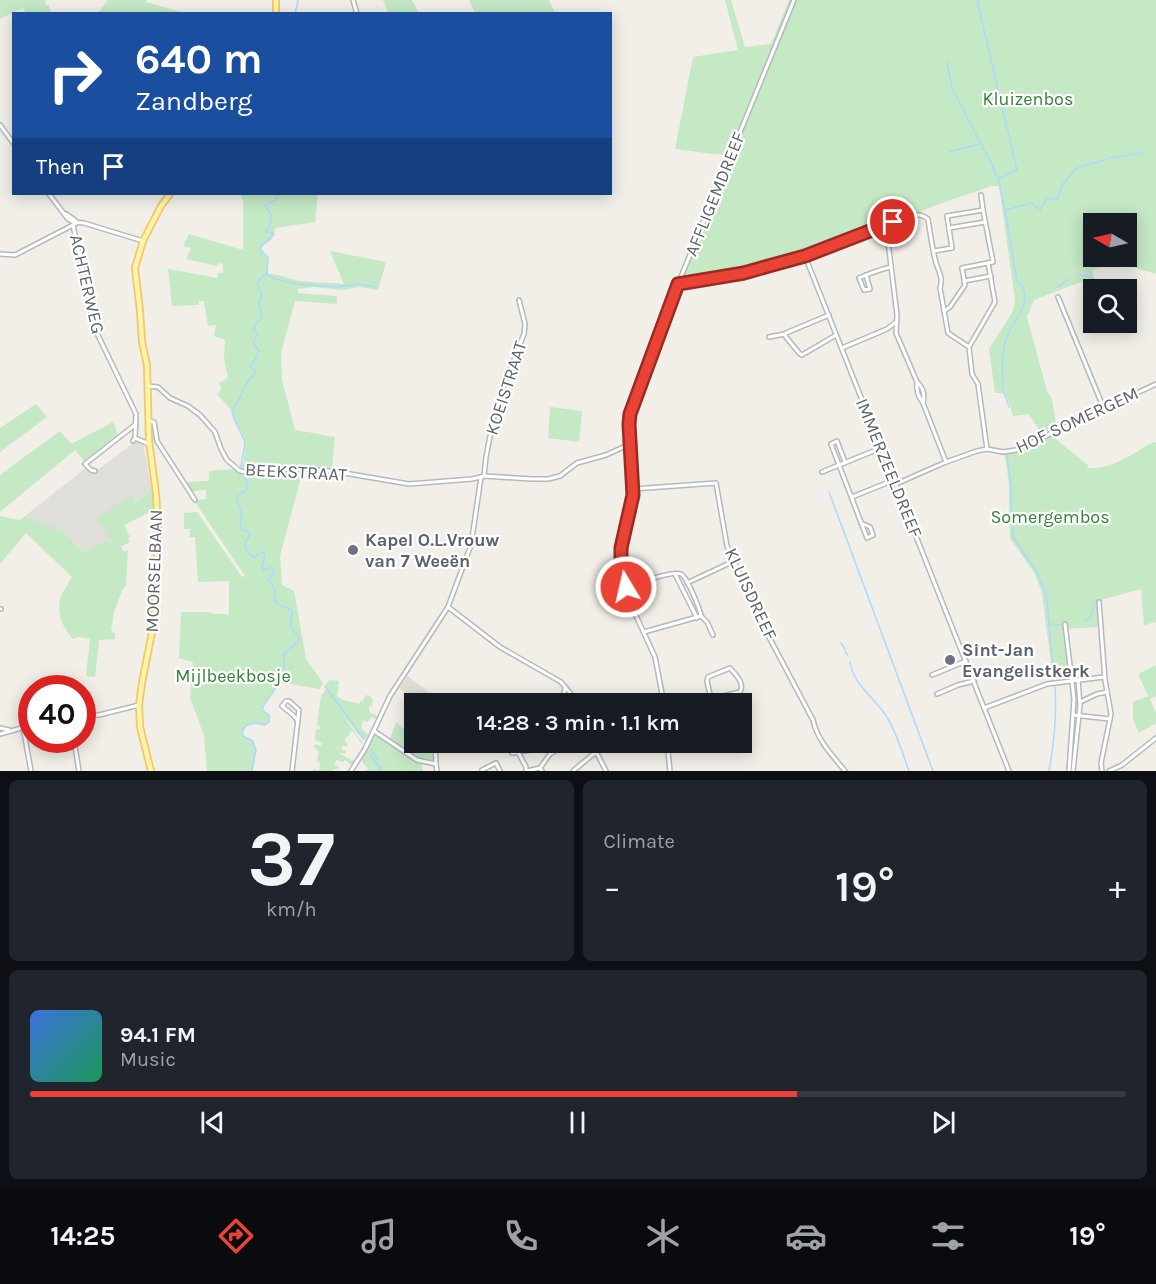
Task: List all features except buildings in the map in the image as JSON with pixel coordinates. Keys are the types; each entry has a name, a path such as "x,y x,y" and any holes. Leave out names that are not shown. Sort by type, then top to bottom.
{"main road":[{"name":"MOORSELBAAN","path":"151,771 140,727 140,705 154,622 158,527 149,442 147,365 142,342 135,276 137,258 143,241 169,195"}],"street":[{"name":"AFFLIGEMDREEF","path":"662,693 655,657 632,607 622,573 621,548 633,489 629,424 633,406 678,284 794,0"},
{"path":"0,125 12,141"},
{"path":"50,195 62,212 75,220 75,224"},
{"path":"944,311 950,307 965,285 962,268 993,262 981,195"},
{"path":"933,251 952,248 947,216 983,210"},
{"path":"678,284 744,273 805,256 906,216 919,214 928,219 935,262 942,283 940,288 948,333 969,347"},
{"path":"949,228 986,222"},
{"path":"0,254 15,255 75,224 84,223 143,241"},
{"name":"ACHTERWEG","path":"75,224 94,327 135,411 136,424"},
{"path":"886,225 897,315 896,333 917,382 925,394 923,404 946,462"},
{"name":"IMMERZEELDREEF","path":"805,256 1009,771"},
{"path":"987,449 978,384 972,374 969,347 995,302 988,263"},
{"path":"866,275 870,289 864,290 859,278 866,275 884,268 891,267"},
{"path":"964,281 991,276"},
{"path":"1058,297 1104,409"},
{"name":"KOEISTRAAT","path":"351,771 365,749 390,696 448,607 471,545 496,406 524,334 525,324 519,300"},
{"path":"769,337 785,334 829,315"},
{"path":"842,348 887,329 896,322"},
{"path":"887,329 896,333"},
{"path":"785,334 802,355 836,334"},
{"name":"HOF SOMERGEM","path":"852,497 987,449 1003,452 1016,450 1156,384"},
{"name":"BEEKSTRAAT","path":"148,386 159,387 170,398 188,406 200,415 215,432 227,460 243,472 255,474 301,468 410,484 483,477 548,479 560,476 577,463 606,455 630,444"},
{"name":"MOORSELBAAN","path":"148,421 154,422 157,441 195,500"},
{"path":"136,424 134,440 157,441"},
{"path":"95,471 85,464 136,424"},
{"path":"845,462 837,441 831,444 852,497 861,523 867,538 873,536 870,527 861,523"},
{"path":"822,472 881,448"},
{"name":"KLUISDREEF","path":"633,489 716,483 727,546 813,724 827,749 845,771"},
{"path":"687,583 734,561"},
{"path":"675,574 699,617 707,622 713,635"},
{"path":"626,587 680,574 684,576 700,610 699,617"},
{"path":"1099,602 1104,677 1111,714 1101,764 1102,771"},
{"path":"448,607 500,647 556,678 569,693"},
{"path":"644,632 699,617"},
{"path":"1065,625 1074,699 1069,762 1072,766"},
{"path":"932,675 966,661"},
{"path":"730,668 742,683 742,689 737,693 711,699 706,681 708,677 730,668"},
{"path":"984,708 1047,684 1104,677"},
{"path":"1071,771 1080,702 1078,680"},
{"path":"937,694 974,681"},
{"path":"564,693 565,686"},
{"path":"1080,702 1107,692"},
{"path":"292,771 298,721 298,708 286,701 282,706 298,721"},
{"path":"96,715 140,705"},
{"path":"1073,715 1110,719"},
{"path":"0,728 11,730"},
{"path":"0,734 18,728"},
{"path":"374,730 417,760 435,764"},
{"path":"1109,771 1122,765 1156,738"},
{"path":"28,753 31,771"},
{"path":"76,753 79,771"},
{"path":"436,753 437,771"},
{"path":"519,753 527,771 541,770 552,753"},
{"path":"573,771 595,753"},
{"path":"597,753 606,771"},
{"path":"669,753 670,771"},
{"path":"482,770 496,763 500,771"}],"shaded area":[{"path":"135,442 143,443 152,490 134,502 131,496 113,542 110,544 108,540 83,552 65,533 25,516 87,467 95,472"},
{"path":"408,676 429,693 406,693 399,688"}],"green space":[{"path":"0,0 45,0 51,12 25,12 23,8 0,19"},
{"path":"108,0 147,0 146,2 181,12 99,12"},
{"path":"383,0 412,0 418,12 388,12"},
{"path":"469,0 549,0 555,12 475,12"},
{"name":"Kluizenbos","path":"725,0 731,0 745,47 771,44 789,0 1156,0 1156,274 1133,267 1137,267 1137,213 1083,213 1083,267 1101,267 1092,270 1094,277 1083,279 1083,281 1034,300 1027,317 1047,391 1052,399 1057,429 1049,433 1043,432 1039,430 1029,414 1013,416 1008,399 1003,393 995,393 989,349 1013,311 1015,299 999,186 991,186 906,216 805,256 744,273 679,283 730,156 675,149 693,57 738,50"},
{"path":"241,195 318,195 315,222 275,228 271,240 261,247 261,251 268,258 267,274 300,281 344,284 330,251 386,262 378,290 360,287 342,290 314,287 298,289 298,293 337,296 337,304 295,301 281,353 282,380 295,430 335,437 332,468 304,466 255,470 241,467 244,462 245,441 232,411 217,394 222,389 219,383 228,378 224,358 225,340 214,336 216,325 208,326 204,301 199,301 199,305 172,306 168,269 217,278 218,273 223,273 223,264 218,263 217,266 186,259 191,248 183,246 189,234 243,250"},
{"path":"36,404 47,417 0,452 0,428"},
{"path":"550,407 582,411 579,442 548,438"},
{"path":"113,422 118,434 84,461 75,450 0,512 0,475 60,431 71,444"},
{"name":"Somergembos","path":"1046,435 1052,436 1089,466 1087,468 1114,464 1156,442 1156,622 1144,625 1141,589 1097,601 1099,627 1063,629 1070,676 1053,679 1042,593 1035,574 1010,538 1009,484 1004,451 1014,450"},
{"name":"Mijlbeekbosje","path":"234,469 245,475 255,476 303,470 280,556 282,585 294,591 306,659 323,683 320,689 278,682 262,710 269,716 269,722 264,725 249,724 244,728 243,736 253,741 256,750 252,771 207,771 204,735 190,698 193,662 179,658 181,612 229,614 229,581 198,582 195,537 190,537 190,529 184,529 184,513 197,512 242,577 245,576 195,502 206,499 206,490 192,491 186,482 209,481 209,471"},
{"path":"152,490 154,510 124,525 130,542 121,547 124,552 128,550 126,586 123,588 114,612 111,630 115,634 115,639 99,640 95,675 86,675 90,639 79,637 73,639 63,624 59,606 62,594 72,577 26,533 0,564 0,516 20,520 25,516 49,525 65,533 83,552 108,540 110,543 113,542 96,518 131,495 135,502"},
{"path":"1156,665 1156,696 1150,699 1156,713 1156,723 1139,733 1133,719 1133,702 1148,696 1138,674"},
{"path":"330,680 339,681 337,696 359,704 361,700 364,702 366,695 371,697 373,700 369,712 377,716 376,719 371,717 368,722 363,720 361,728 368,735 364,741 341,712 363,744 353,731 349,732 350,734 345,739 348,744 346,747 342,745 342,749 331,746 346,751 345,754 341,752 340,754 354,761 351,765 345,760 343,762 337,760 334,764 339,767 337,769 319,771 320,763 317,761 319,751 314,747 315,744 321,746 322,743 315,740 316,729 319,730 320,727 317,725 321,696 326,689 324,686"},
{"path":"396,722 404,729 404,753 430,753 436,758 436,764 421,762 423,771 366,771 368,768 361,759 374,731 389,741"}],"waterway":[{"path":"295,12 298,0"},
{"path":"977,0 1017,170 998,179"},
{"path":"947,62 952,88 1000,185"},
{"path":"948,152 980,144"},
{"path":"1111,158 1142,153"},
{"path":"1094,163 1109,159"},
{"path":"1079,167 1093,163"},
{"path":"1028,203 1040,210 1047,198 1057,200 1062,185 1077,168"},
{"path":"1000,186 1017,282 1021,284 1025,295 1020,312"},
{"path":"252,771 256,750 253,741 243,736 244,728 269,722 269,716 262,710 263,707 281,678 284,669 283,655 298,641 299,637 291,628 292,610 275,601 275,589 269,581 274,572 272,567 263,570 265,556 263,552 254,558 246,550 245,542 250,533 242,529 237,496 246,490 248,485 241,467 245,442 232,411 248,381 255,373 250,366 259,351 253,342 258,333 253,330 262,316 259,304 262,294 257,284 267,274 268,258 260,249 274,234 266,232 272,219 265,206 277,199 278,195"},
{"path":"1006,210 1027,204"},
{"path":"267,274 275,279 297,284 337,287 359,284 375,287"},
{"path":"1078,275 1094,279"},
{"path":"1058,287 1070,278"},
{"path":"1003,389 1003,353 1009,332 1019,315"},
{"path":"1003,392 1009,407"},
{"path":"1007,455 1013,537 1036,571 1045,590 1054,678"},
{"path":"829,492 933,771"},
{"path":"1085,621 1091,616 1095,602"},
{"path":"1049,624 1062,625"},
{"path":"841,643 845,649"},
{"path":"845,651 848,656"},
{"path":"850,662 856,679 891,725 909,771"},
{"path":"325,686 363,738"},
{"path":"1049,771 1055,729 1055,687"},
{"path":"371,750 378,759"},
{"path":"370,754 382,771"}],"place":[{"name":"Kapel O.L.Vrouw van 7 Weeën","path":"353,550"},
{"name":"Sint-Jan Evangelistkerk","path":"950,660"}],"route":[{"path":"626,587 622,573 621,548 633,495 630,414 678,284 744,273 805,256 893,222"}]}
